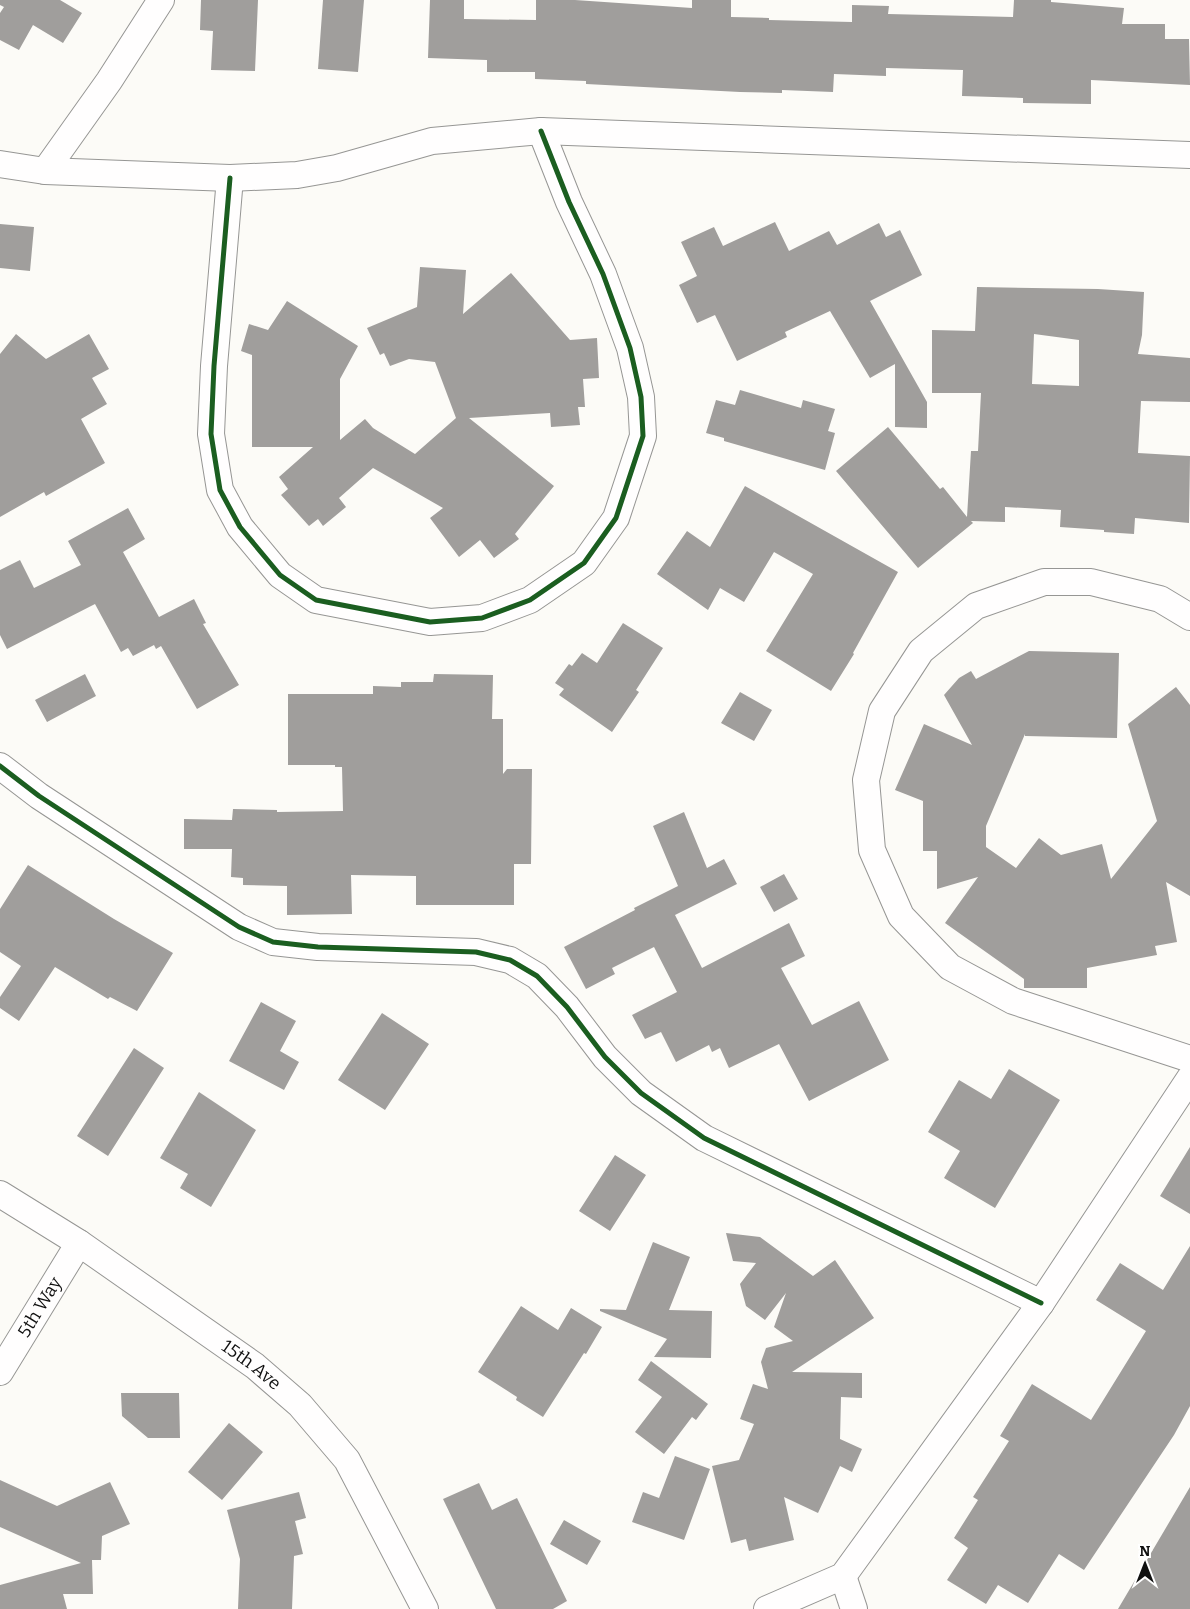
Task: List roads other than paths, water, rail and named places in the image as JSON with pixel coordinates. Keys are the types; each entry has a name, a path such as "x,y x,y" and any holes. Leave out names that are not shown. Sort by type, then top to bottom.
{"street":[{"path":"45,171 110,81 161,0"},
{"path":"0,164 45,171 230,178 296,174 337,168 432,142 541,131 1190,155"},
{"path":"230,178 214,366 212,434 220,490 240,527 280,575 316,600 430,622 482,618 530,600 584,563 616,518 643,436 641,397 630,348 603,274 569,202 541,131"},
{"path":"1190,616 1160,599 1091,582 1044,582 976,606 921,651 887,703 882,711 866,780 872,850 901,916 950,967 1012,1002 1190,1059"},
{"path":"0,766 39,796 239,927 273,942 318,947 476,952 510,960 537,976 567,1007 605,1057 641,1093 704,1138 1041,1303"},
{"path":"767,1609 842,1576 1041,1303 1190,1078"},
{"name":"15th Ave","path":"0,1194 79,1243 255,1366 300,1405 347,1460 425,1609"},
{"name":"5th Way","path":"0,1372 79,1243"},
{"path":"842,1576 854,1609"}]}
